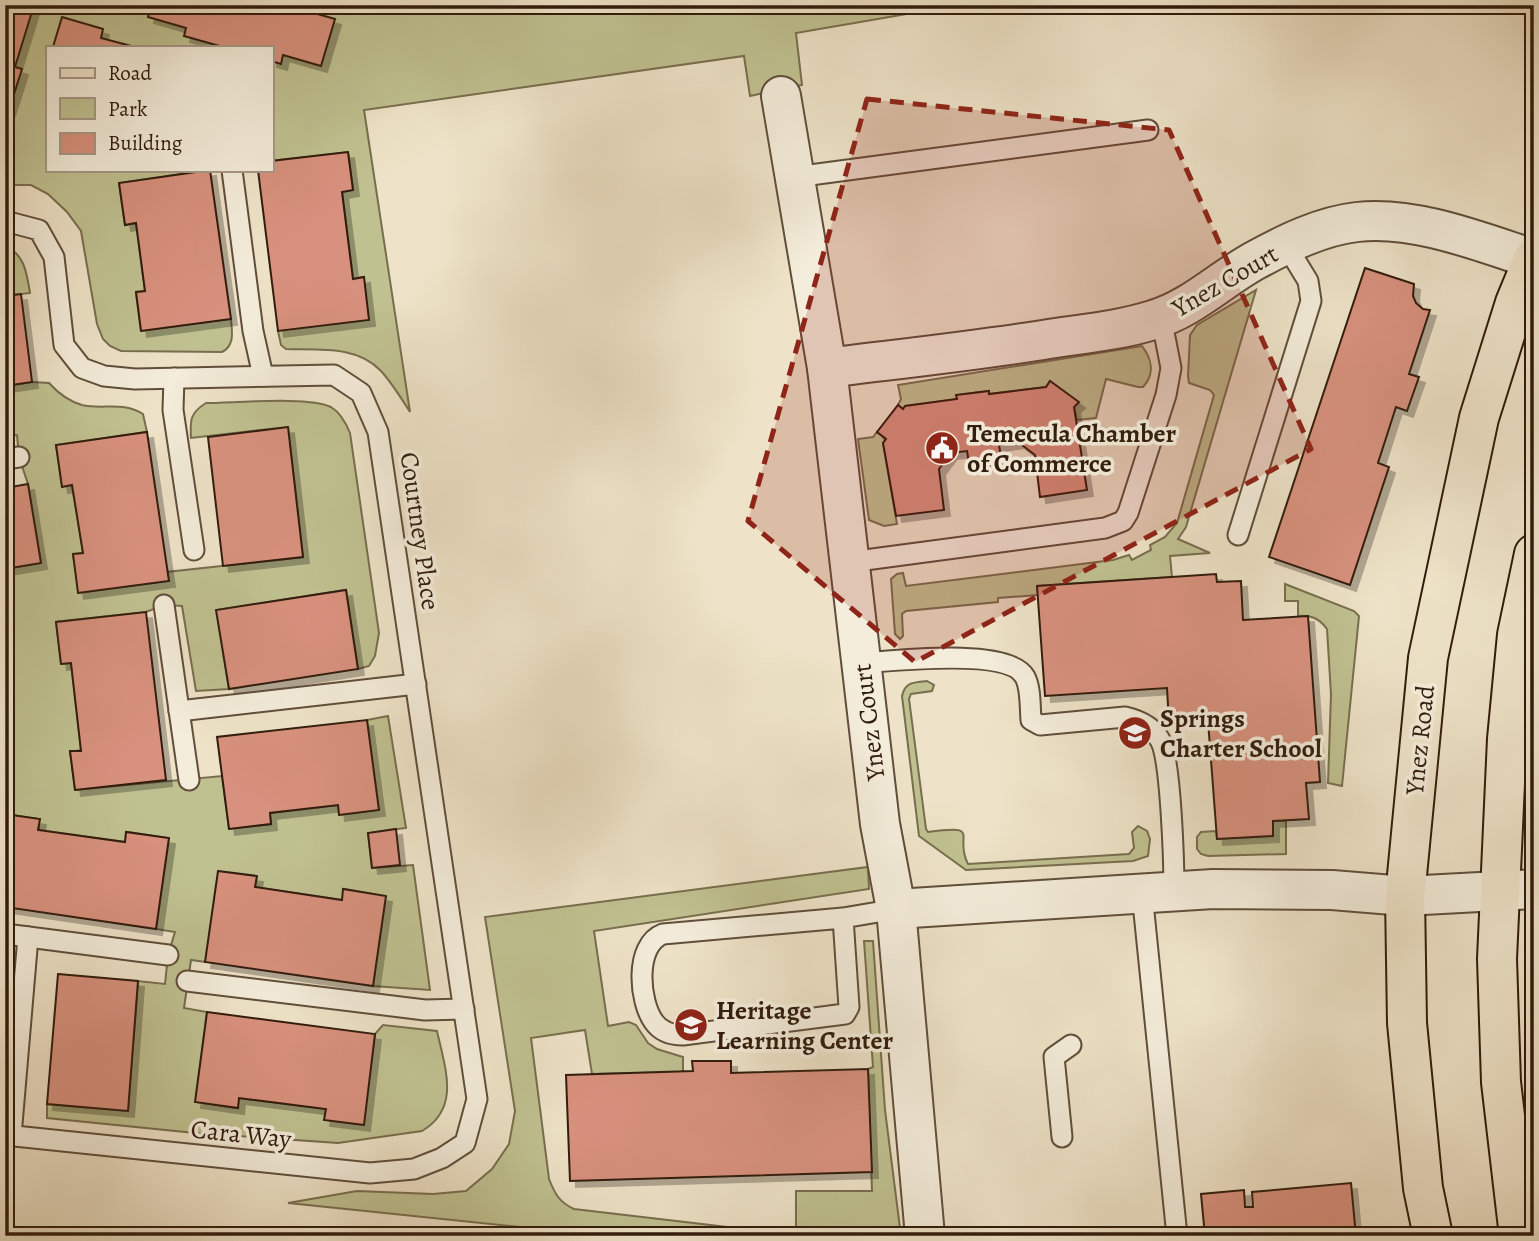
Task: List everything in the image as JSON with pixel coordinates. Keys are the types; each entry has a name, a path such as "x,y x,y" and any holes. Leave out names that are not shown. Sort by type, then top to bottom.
{"main road":[{"name":"Ynez Road","path":"1433,1236 1423,1188 1408,1023 1405,896 1428,658 1479,418 1533,258"},
{"path":"1520,1236 1501,1082 1497,966 1516,890 1507,739 1517,635 1534,554"}],"street":[{"name":"Ynez Court","path":"781,96 827,368 880,824 897,909 925,1236"},
{"name":"Ynez Court","path":"827,368 1121,328 1161,317 1187,306 1253,262 1286,245 1322,230 1358,222 1396,222 1474,239 1533,258"},
{"path":"897,909 1213,889 1332,890 1405,896 1516,890"}],"lane":[{"path":"795,177 1149,130"},
{"path":"232,172 253,331 263,376"},
{"name":"Courtney Place","path":"5,222 40,230 54,257 64,345 82,368 104,376 135,379 334,375 361,393 379,432 477,1099 464,1143"},
{"path":"1238,535 1311,301 1308,281 1286,245"},
{"path":"850,562 1105,528 1123,521 1166,395 1171,368 1161,317"},
{"path":"174,378 172,406 194,550"},
{"path":"164,605 189,780"},
{"path":"862,663 947,658 986,659 1019,670 1026,678 1031,720 1040,725 1125,717 1136,719 1161,741 1166,762 1158,893 1177,1236"},
{"path":"179,711 416,684"},
{"path":"843,918 849,1007 845,1014 672,1035 655,1024 649,1013 641,971 644,956 656,937 663,934 843,918 897,909"},
{"path":"5,934 168,955"},
{"path":"8,1136 28,937"},
{"path":"187,981 425,1010 464,1009"},
{"path":"1062,1138 1054,1057 1071,1045"},
{"name":"Cara Way","path":"8,1136 370,1173 414,1169 442,1158 464,1143"}],"highlighted area":[{"path":"867,99 1169,130 1311,449 915,662 748,521"}],"green space":[{"path":"5,5 959,5 796,33 802,85 750,96 744,56 364,110 410,412 381,371 361,357 336,351 286,349 281,345 278,331 363,277 353,279 342,192 353,190 348,152 273,161 273,46 46,46 46,172 196,172 119,183 125,225 136,223 145,291 136,293 141,331 231,319 232,338 229,346 222,352 121,351 110,346 103,339 97,324 81,231 67,212 48,194 31,185 5,185"},
{"path":"5,246 21,260 30,293 5,296"},
{"path":"1256,290 1186,527 1178,539 1210,553 1170,556 1172,577 1037,586 1038,595 998,598 998,602 906,611 902,614 903,636 900,639 895,634 891,579 897,574 903,573 906,586 1113,560 1129,555 1132,560 1151,550 1150,545 1165,537 1177,523 1214,395 1210,390 1189,383 1190,335 1197,325"},
{"path":"1142,346 1151,366 1147,382 1143,387 1138,387 1106,379 1096,418 1077,420 1074,407 1078,402 1050,381 1046,387 957,395 957,399 906,406 903,409 898,405 901,399 898,385"},
{"path":"32,382 49,383 64,396 82,405 128,408 143,414 147,432 56,445 62,486 72,485 83,553 73,555 79,593 168,581 167,572 303,557 288,427 191,438 192,418 206,403 289,401 321,404 335,409 347,426 379,633 375,656 369,666 358,669 346,590 217,610 229,689 196,691 182,606 164,605 146,612 56,622 61,664 71,663 81,750 70,752 75,790 222,776 229,829 271,824 270,813 338,805 340,815 378,810 367,720 388,716 406,828 368,833 372,868 413,865 430,990 373,986 385,896 344,889 342,900 255,887 256,877 205,962 191,960 184,1008 207,1012 196,1102 237,1108 239,1098 326,1109 325,1120 363,1125 375,1034 383,1025 437,1031 446,1073 446,1099 434,1122 422,1131 338,1143 195,1133 47,1118 47,1104 128,1111 138,981 165,984 168,955 175,932 156,929 168,838 127,832 125,842 39,830 39,819 5,814 5,569 41,563 17,435 5,436 5,386"},
{"path":"877,432 886,439 883,443 897,524 884,526 869,520 858,439 873,437"},
{"path":"1285,584 1354,611 1359,616 1342,786 1328,783 1331,694 1327,629 1314,618 1298,616 1298,601 1285,601"},
{"path":"927,681 934,685 932,691 911,694 909,699 926,829 928,832 961,831 968,864 1129,854 1134,848 1132,832 1138,826 1147,831 1150,839 1148,856 1133,861 966,870 919,836 902,696 908,685"},
{"path":"1273,821 1286,821 1286,854 1208,856 1197,849 1197,837 1201,832 1216,831 1217,839 1273,836"},
{"path":"868,867 869,889 594,931 608,1026 629,1022 636,1025 648,1043 657,1049 683,1057 683,1072 592,1074 585,1030 531,1038 549,1179 565,1203 574,1209 796,1235 796,1191 872,1191 868,1069 873,1067 864,941 873,941 885,1110 901,1236 607,1236 288,1203 357,1191 433,1194 466,1191 492,1169 509,1144 515,1111 485,917"}],"building":[{"path":"5,5 34,5 15,67 22,69 9,110 5,109"},
{"path":"151,5 261,5 291,14 293,7 335,19 321,66 283,55 281,64 273,62 273,46 219,46 184,36 186,28 148,17"},
{"path":"62,17 103,29 101,38 131,46 53,46"},
{"path":"348,152 353,190 342,192 353,279 364,277 369,320 278,331 258,172 273,172 273,161"},
{"path":"210,172 231,319 141,331 136,292 145,291 136,223 125,225 119,183"},
{"path":"1365,268 1414,284 1413,296 1416,303 1423,309 1430,310 1409,374 1419,377 1407,411 1396,407 1378,463 1389,467 1350,585 1269,557"},
{"path":"21,294 32,382 5,386 5,296"},
{"name":"Temecula Chamber of Commerce","path":"1050,381 1079,402 1074,407 1087,490 1040,497 1035,455 1018,442 999,445 1001,457 969,463 967,451 951,453 939,469 944,510 896,516 883,443 886,439 877,432 898,405 903,409 905,406 957,399 956,395 1046,387"},
{"path":"288,427 303,557 223,566 208,437"},
{"path":"147,432 169,581 78,593 73,554 83,553 72,485 62,487 56,445"},
{"path":"28,484 41,563 5,569 5,488"},
{"path":"1216,574 1217,582 1241,581 1243,620 1308,616 1320,782 1306,783 1309,819 1273,821 1273,836 1217,839 1208,721 1169,723 1167,688 1045,696 1037,586"},
{"path":"346,590 358,669 229,689 216,610"},
{"path":"146,612 166,780 75,790 70,751 81,751 71,663 61,664 56,622"},
{"path":"367,720 379,810 339,815 338,805 270,813 271,824 229,829 217,737"},
{"path":"5,814 40,819 38,830 125,842 126,832 169,838 156,929 5,907"},
{"path":"396,829 400,865 372,868 368,833"},
{"path":"218,871 257,876 255,887 342,900 343,889 386,896 373,986 205,962"},
{"path":"58,974 138,981 128,1111 47,1104"},
{"path":"207,1012 375,1034 364,1125 324,1120 326,1109 239,1098 238,1108 195,1102"},
{"path":"692,1061 731,1061 731,1073 868,1069 872,1172 570,1181 566,1075 693,1071"},
{"path":"1351,1183 1356,1236 1205,1236 1201,1194 1244,1190 1245,1207 1253,1207 1252,1192"}],"place":[{"name":"Temecula Chamber of Commerce","path":"942,448"},
{"name":"Springs Charter School","path":"1135,733"},
{"name":"Heritage Learning Center","path":"691,1025"}]}
